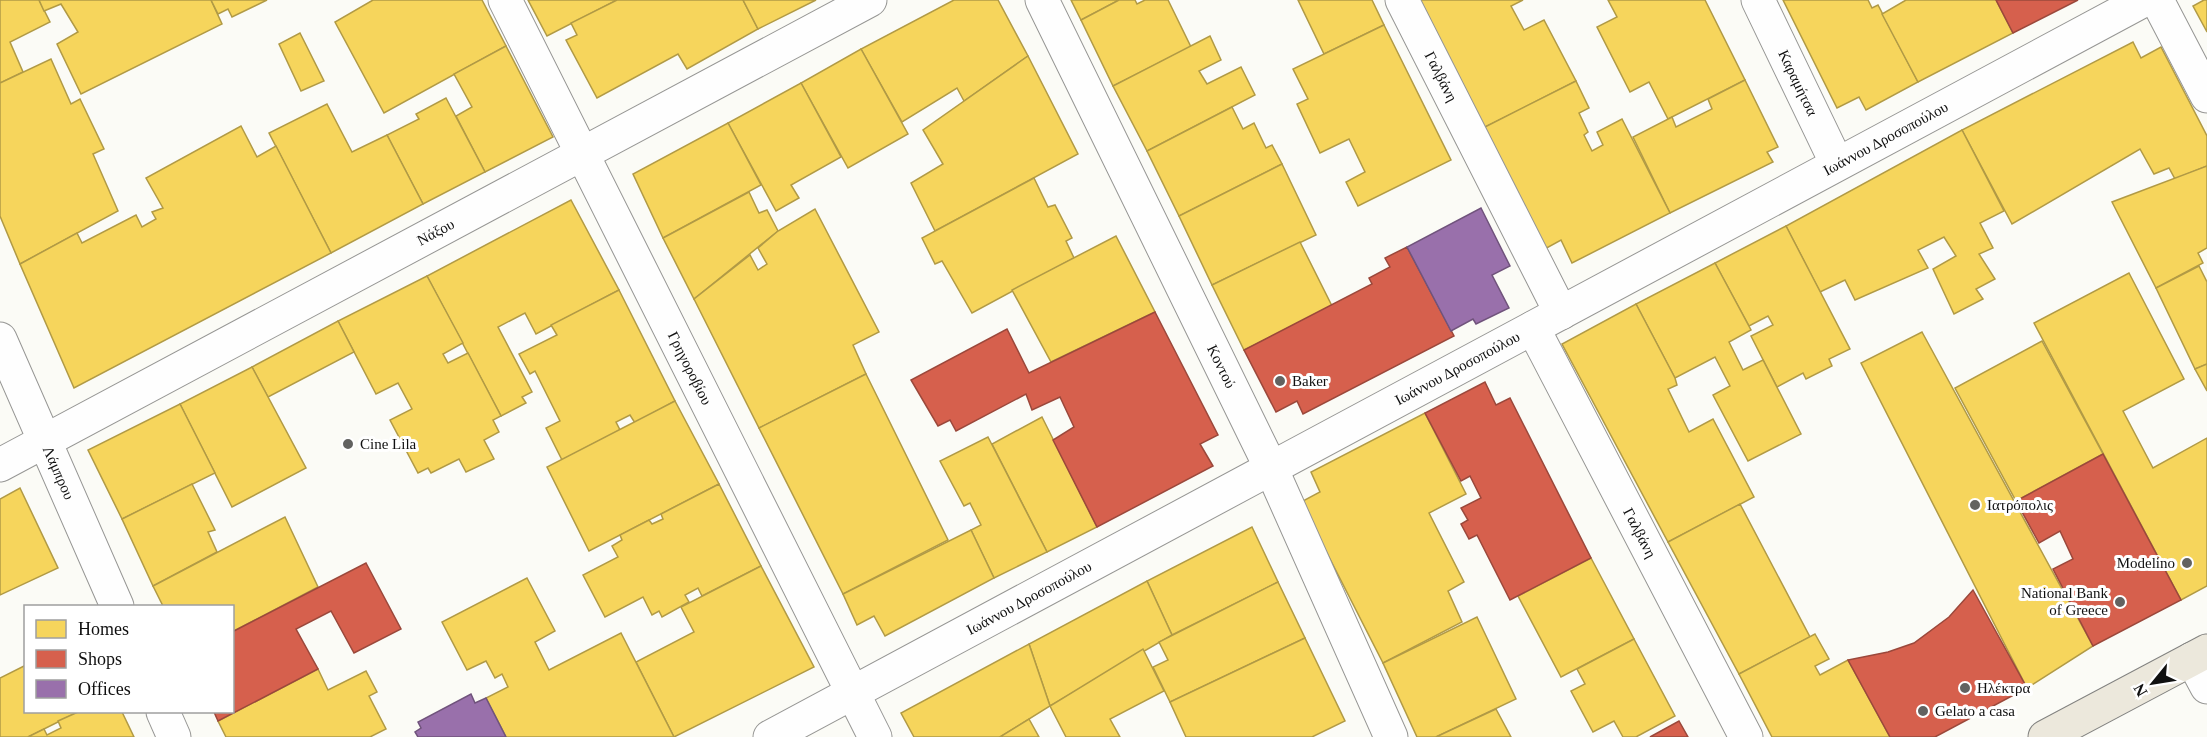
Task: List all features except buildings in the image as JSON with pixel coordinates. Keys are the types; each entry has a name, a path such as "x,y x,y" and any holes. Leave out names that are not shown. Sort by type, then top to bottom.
{"main road":[{"path":"2045,737 2202,666"}],"street":[{"name":"Γρηγοροβίου","path":"506,0 875,737"},
{"name":"Νάξου","path":"0,465 870,0"},
{"name":"Κοντού","path":"1042,0 1271,468 1390,737"},
{"name":"Γαλβάνη","path":"1402,0 1561,313"},
{"name":"Καραμήτσα","path":"1758,0 1837,164"},
{"name":"Ιωάννου Δροσοπούλου","path":"770,737 2144,0"},
{"path":"2157,0 2207,96"},
{"name":"Γαλβάνη","path":"1533,328 1746,737"},
{"name":"Λάμπρου","path":"0,339 117,605"},
{"path":"164,713 174,737"}],"place":[{"name":"Baker","path":"1280,381"},
{"name":"Cine Lila","path":"348,444"},
{"name":"Ιατρόπολις","path":"1975,505"},
{"name":"Modelino","path":"2187,563"},
{"name":"National Bank of Greece","path":"2120,602"},
{"name":"Ηλέκτρα","path":"1965,688"},
{"name":"Gelato a casa","path":"1923,711"}]}
